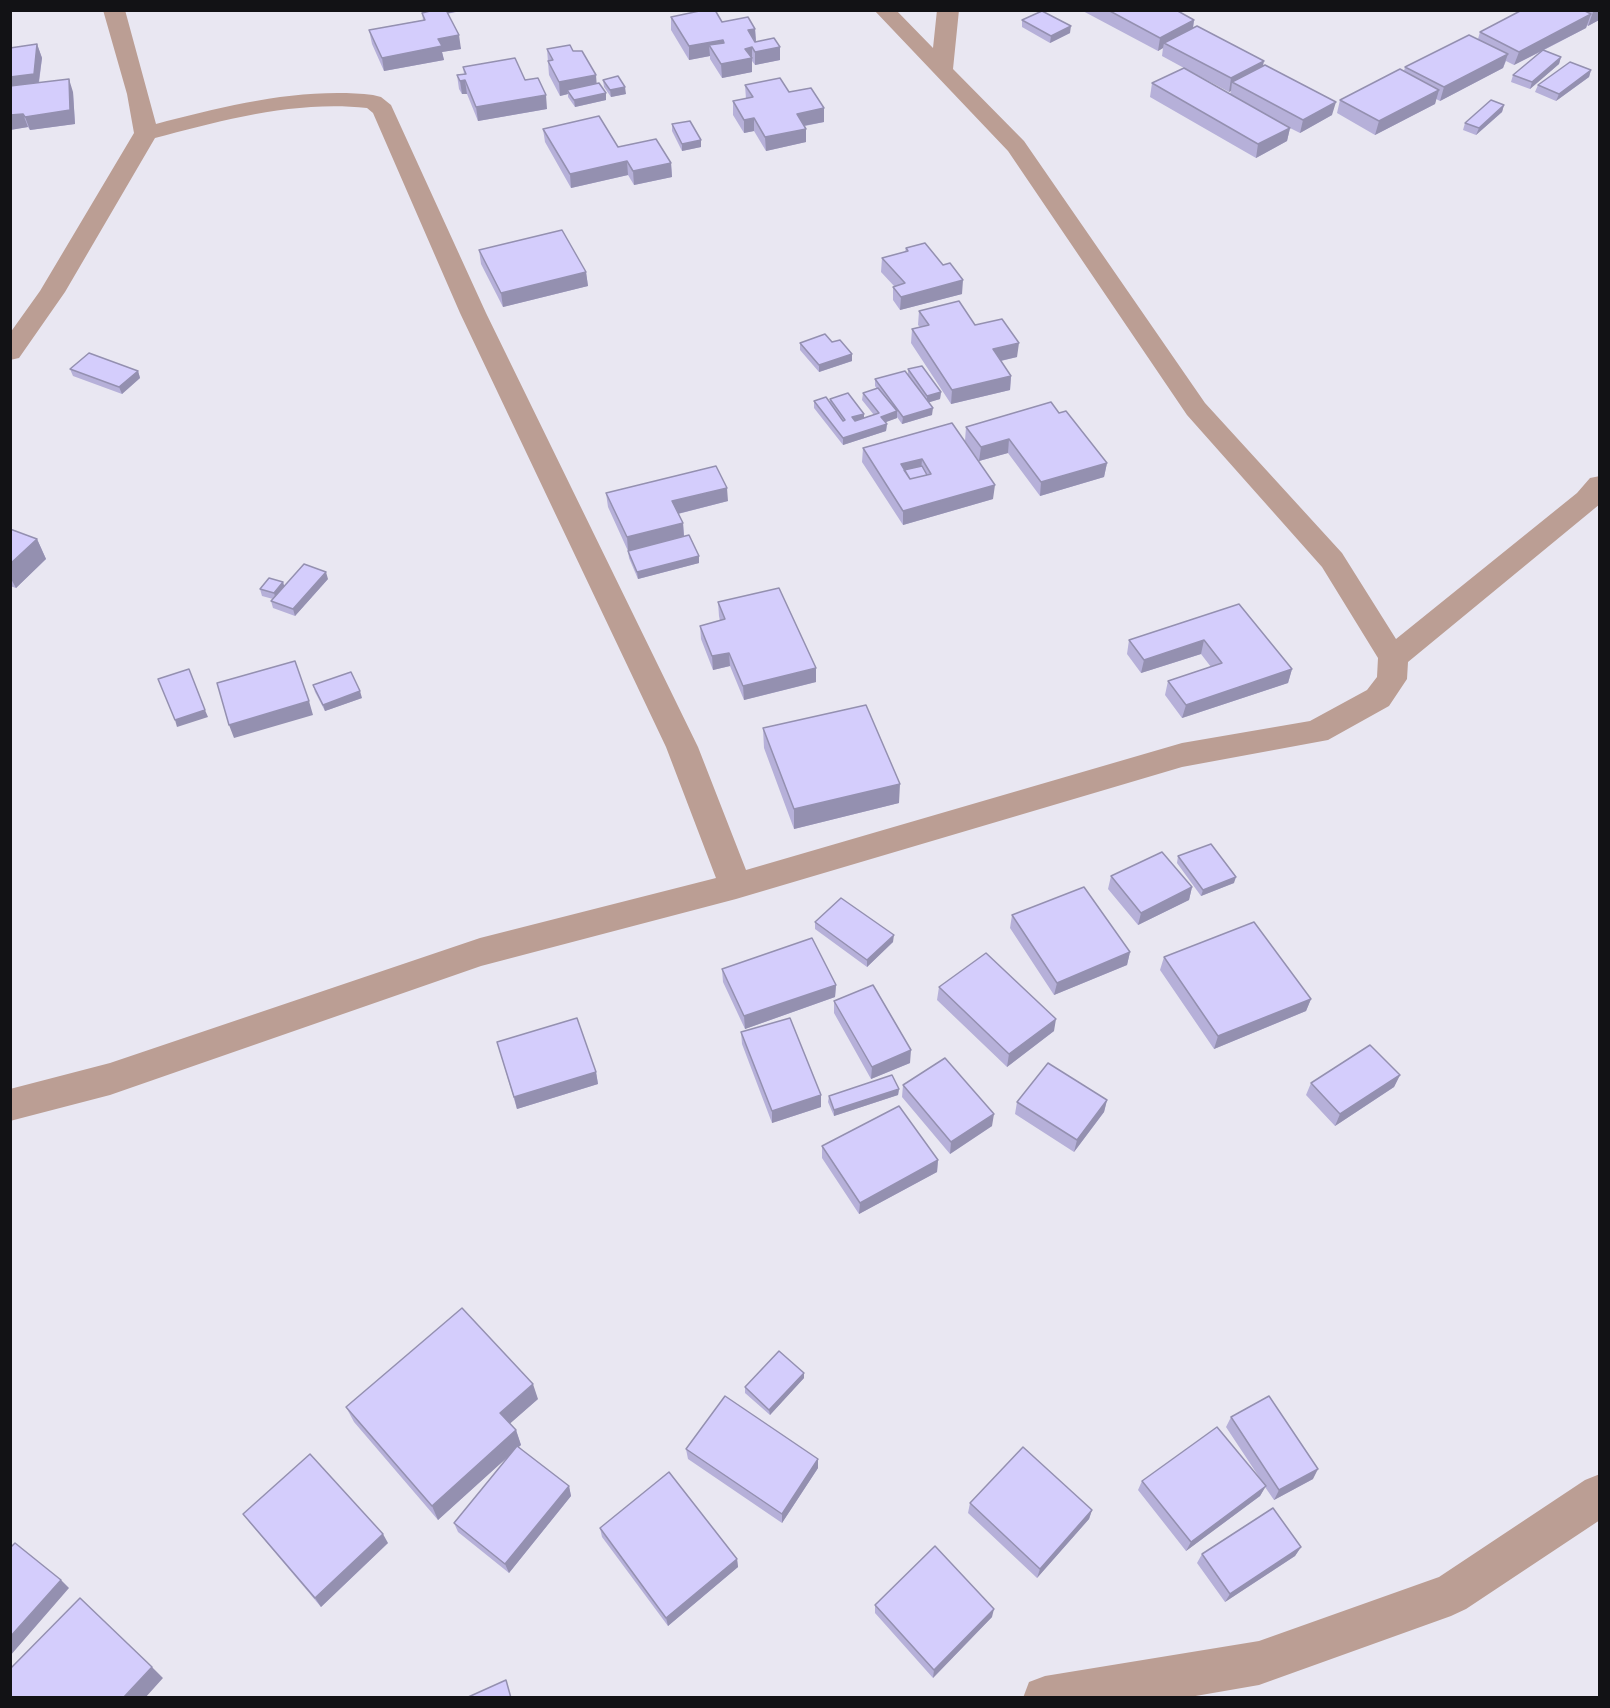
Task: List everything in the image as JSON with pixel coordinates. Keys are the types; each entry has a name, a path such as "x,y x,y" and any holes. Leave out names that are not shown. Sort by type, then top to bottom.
{"street":[{"path":"10,352 52,292 146,133 138,94 114,10"},
{"path":"10,1105 110,1079 480,952 736,886 1182,755 1317,732 1378,698 1392,679 1393,658 1332,560 1196,409 1016,146 884,10"},
{"path":"942,70 948,10"},
{"path":"146,133 228,112 316,100 373,102 383,110 473,313 682,747 736,886"},
{"path":"1393,658 1587,500 1599,485"},
{"path":"1045,1698 1258,1663 1451,1594 1599,1496"}],"building":[{"path":"446,10 459,35 438,39 442,46 382,58 369,30 425,20 422,13"},
{"path":"715,10 722,22 748,17 755,29 748,30 755,42 774,38 780,47 755,52 752,47 745,49 752,58 721,64 709,45 724,43 723,40 689,46 671,17"},
{"path":"1108,10 1176,10 1194,20 1160,38"},
{"path":"1522,10 1583,10 1591,14 1519,52 1480,32"},
{"path":"1042,11 1071,26 1051,36 1022,20"},
{"path":"1197,26 1264,61 1231,78 1164,43"},
{"path":"1469,35 1508,54 1444,87 1405,67"},
{"path":"37,44 34,74 10,77 10,48"},
{"path":"570,45 573,51 582,51 596,75 559,82 548,61 553,60 547,49"},
{"path":"1543,50 1561,57 1532,82 1513,75"},
{"path":"515,58 525,80 538,78 546,95 476,107 465,80 460,81 457,75 466,74 463,67"},
{"path":"1570,62 1591,70 1559,94 1538,85"},
{"path":"1265,65 1336,102 1303,120 1232,82"},
{"path":"1184,68 1290,128 1258,144 1152,83"},
{"path":"1400,69 1439,90 1379,121 1340,100"},
{"path":"618,76 625,87 610,90 603,80"},
{"path":"780,78 789,92 811,88 824,108 797,114 806,129 765,137 754,118 744,120 733,101 753,97 745,85"},
{"path":"69,79 70,110 25,117 23,114 10,115 10,86"},
{"path":"599,83 606,93 574,100 567,90"},
{"path":"1491,100 1504,105 1479,128 1465,123"},
{"path":"599,116 618,147 656,139 671,163 633,171 627,161 570,174 543,129"},
{"path":"690,121 701,140 682,144 672,124"},
{"path":"562,230 586,272 501,293 479,250"},
{"path":"925,243 943,265 950,263 963,280 901,297 893,287 905,283 882,258 908,251 906,248"},
{"path":"959,301 975,325 1002,319 1019,343 993,349 1011,376 952,390 912,329 929,325 919,311"},
{"path":"825,334 832,342 840,340 852,354 819,365 800,343"},
{"path":"89,353 138,371 119,387 70,369"},
{"path":"922,366 941,392 927,396 908,369"},
{"path":"905,371 933,408 903,417 875,379"},
{"path":"878,388 897,411 881,417 887,424 843,438 814,401 826,397 843,421 845,420 830,399 848,393 864,414 852,417 855,421 879,413 863,393"},
{"path":"1051,402 1059,413 1066,411 1107,463 1041,482 1009,439 981,447 966,427"},
{"path":"952,423 995,485 903,511 863,448","holes":["922,459 931,474 910,479 901,464"]},
{"path":"716,466 727,488 672,501 683,523 627,537 606,493"},
{"path":"922,466 927,475 910,479 904,470"},
{"path":"10,529 37,539 10,564"},
{"path":"689,535 699,556 637,572 628,551"},
{"path":"304,564 326,572 293,609 271,601"},
{"path":"269,578 283,582 274,593 260,589"},
{"path":"779,588 816,668 743,686 729,653 712,656 700,626 725,619 718,602"},
{"path":"1239,604 1292,669 1186,705 1168,681 1222,663 1204,640 1144,660 1129,640"},
{"path":"295,661 309,701 229,725 217,683"},
{"path":"189,669 205,710 175,720 158,679"},
{"path":"351,672 360,691 323,705 313,685"},
{"path":"866,705 900,784 794,809 763,728"},
{"path":"1211,844 1236,877 1203,890 1178,856"},
{"path":"1162,852 1192,887 1141,913 1111,876"},
{"path":"1084,887 1130,952 1057,983 1012,915"},
{"path":"841,898 894,935 867,960 815,922"},
{"path":"1254,922 1311,999 1218,1036 1164,957"},
{"path":"812,938 836,985 744,1016 722,969"},
{"path":"986,953 1056,1019 1009,1054 939,987"},
{"path":"873,985 911,1050 872,1067 834,1001"},
{"path":"577,1018 596,1072 514,1097 497,1042"},
{"path":"790,1018 821,1095 772,1111 741,1032"},
{"path":"1370,1045 1400,1075 1340,1114 1311,1083"},
{"path":"945,1058 994,1114 951,1142 903,1085"},
{"path":"1048,1063 1107,1100 1077,1140 1017,1102"},
{"path":"892,1075 899,1089 834,1110 829,1096"},
{"path":"899,1106 938,1160 860,1203 822,1146"},
{"path":"462,1308 533,1384 500,1413 516,1430 432,1506 346,1407"},
{"path":"779,1351 804,1373 769,1410 745,1387"},
{"path":"725,1396 818,1459 782,1514 686,1449"},
{"path":"1269,1396 1318,1469 1279,1490 1231,1417"},
{"path":"1217,1427 1266,1486 1191,1542 1142,1481"},
{"path":"517,1446 569,1486 505,1564 454,1523"},
{"path":"1023,1447 1092,1510 1040,1569 970,1503"},
{"path":"310,1454 383,1534 315,1598 243,1514"},
{"path":"669,1472 737,1559 666,1618 600,1528"},
{"path":"1273,1508 1301,1547 1230,1594 1202,1554"},
{"path":"15,1543 61,1580 10,1637 10,1548"},
{"path":"935,1546 994,1609 934,1670 875,1605"},
{"path":"80,1598 152,1667 123,1698 10,1698 10,1669"},
{"path":"506,1680 511,1698 466,1698"}]}
